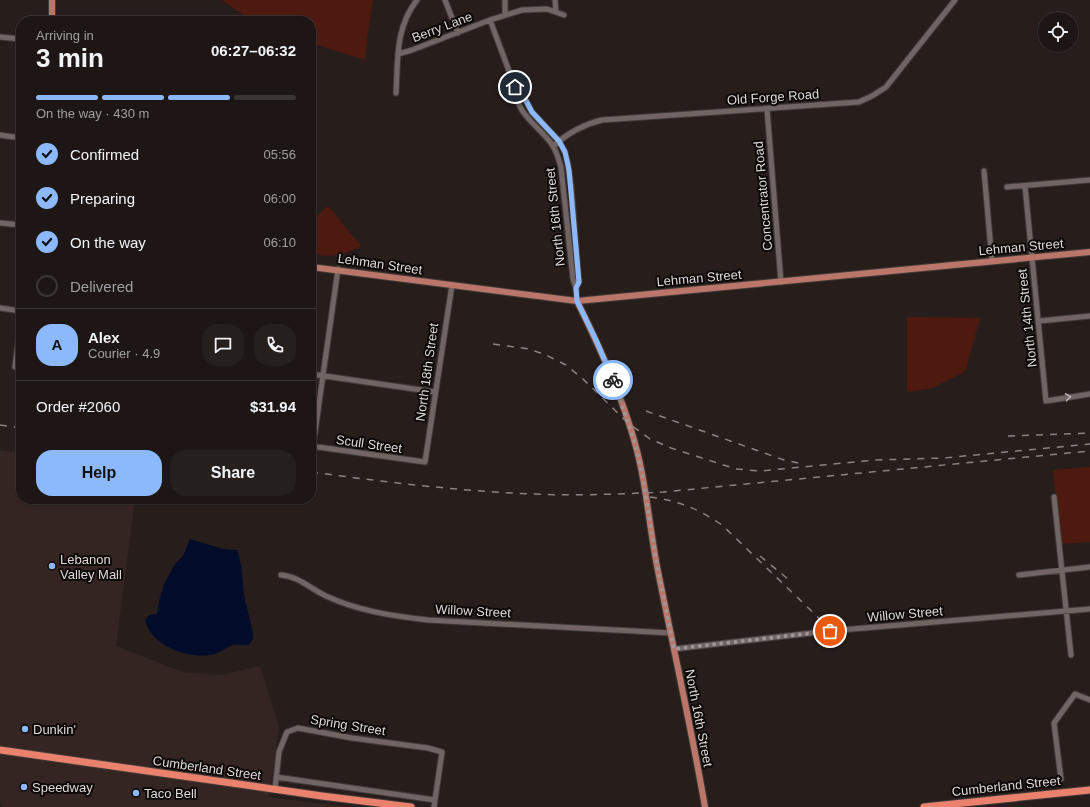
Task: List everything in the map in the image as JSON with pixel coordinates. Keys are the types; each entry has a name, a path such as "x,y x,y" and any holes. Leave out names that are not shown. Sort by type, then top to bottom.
{"highway":[{"name":"Cumberland Street","path":"0,750 411,807"},
{"name":"Cumberland Street","path":"924,807 1090,790"}],"main road":[{"path":"52,0 52,16"},
{"name":"Lehman Street","path":"316,267 577,301 1090,252"},
{"name":"North 16th Street","path":"577,301 610,372 634,440 642,473 657,565 705,807"}],"street":[{"path":"396,93 398,54 402,29 406,16 417,0"},
{"path":"446,0 458,33"},
{"path":"505,0 505,15"},
{"path":"555,0 556,12"},
{"name":"Old Forge Road","path":"552,146 590,123 602,120 859,102 886,88 955,0"},
{"name":"Berry Lane","path":"398,54 490,20 522,10 547,9 564,15"},
{"name":"North 16th Street","path":"490,20 515,87 515,97 522,111 552,146 562,167 573,279 576,288 577,301"},
{"path":"0,37 16,39"},
{"name":"North 16th Street","path":"515,87 523,95 532,112 559,141 565,152 569,170 579,282 576,288"},
{"name":"Concentrator Road","path":"767,109 781,282"},
{"path":"0,135 16,137"},
{"path":"984,171 992,261"},
{"path":"1007,188 1090,180"},
{"name":"North 14th Street","path":"1025,186 1046,401 1090,394"},
{"path":"0,223 16,225"},
{"path":"316,421 338,269"},
{"name":"North 18th Street","path":"425,462 452,285"},
{"path":"0,308 16,311"},
{"path":"1039,321 1090,316"},
{"path":"15,367 16,360"},
{"path":"316,375 435,392"},
{"name":"Scull Street","path":"316,447 425,462"},
{"path":"1054,497 1071,655"},
{"path":"1019,575 1090,567"},
{"name":"Willow Street","path":"281,575 292,577 332,598 352,606 393,616 435,620 671,633"},
{"name":"Willow Street","path":"674,649 830,631 1090,609"},
{"path":"1061,779 1054,723 1075,694 1090,700"},
{"name":"Spring Street","path":"275,789 279,752 286,732 298,728 352,738 428,748 442,752 435,800"},
{"path":"276,777 435,800 434,807"}],"shaded area":[{"path":"222,0 373,0 365,60 316,45 316,16 245,16"},
{"path":"328,206 361,246 343,254 331,256 316,254 316,217"},
{"path":"907,317 980,318 966,369 962,373 933,388 907,392"},
{"path":"0,450 16,452 16,504 134,504 116,646 182,672 221,675 260,666 279,727 269,797 347,807 2,807 0,800"},
{"path":"1090,467 1090,542 1060,544 1053,470"}],"water":[{"path":"190,539 223,549 237,550 241,564 244,595 253,633 253,639 249,645 232,645 219,653 211,655 191,655 162,643 154,637 149,629 145,620 149,615 157,614 164,584 175,564 183,556"}],"railway":[{"path":"493,344 529,349 546,355 566,365 583,379 628,423 650,439 671,448 736,469 760,471 875,460 944,458 1090,444"},
{"path":"646,411 784,460 803,464"},
{"path":"0,425 16,427"},
{"path":"1008,436 1090,433"},
{"path":"316,473 394,483 477,491 548,495 598,494 663,492 1090,451"},
{"path":"650,497 688,506 722,525 825,624"},
{"path":"760,556 788,579"}],"way so far":[{"path":"613,380 634,440 642,473 657,565 674,649 830,631"}],"place":[{"name":"Lebanon Valley Mall","path":"52,566"},
{"name":"Dunkin'","path":"25,729"},
{"name":"Speedway","path":"24,787"},
{"name":"Taco Bell","path":"136,793"}],"route":[{"path":"515,87 523,95 532,112 559,141 565,152 569,170 579,282 576,288 577,301 613,380"}]}
